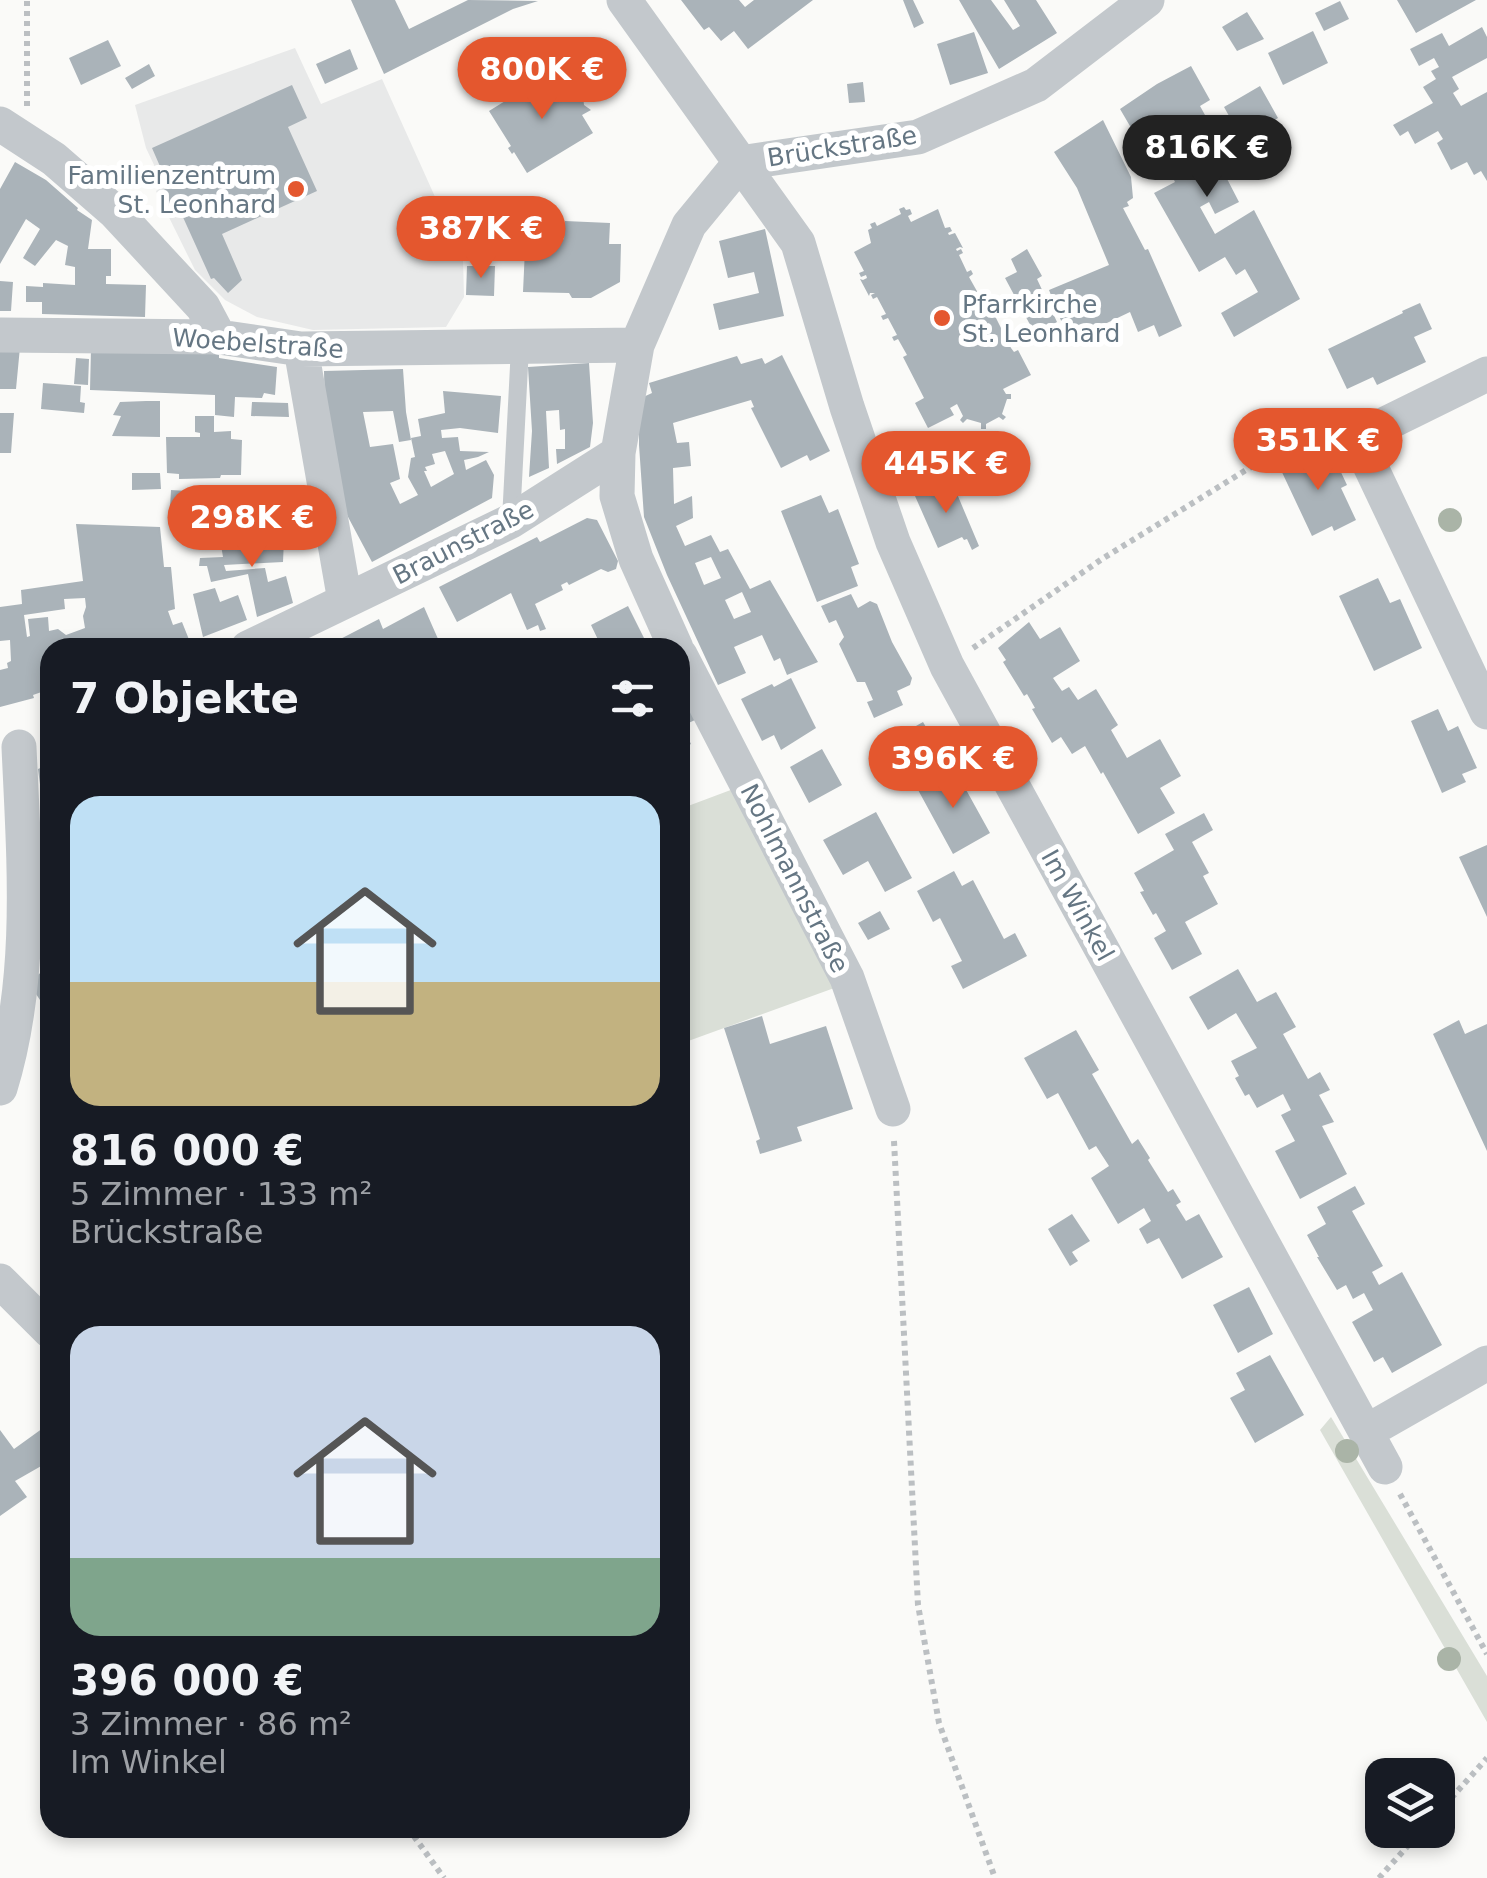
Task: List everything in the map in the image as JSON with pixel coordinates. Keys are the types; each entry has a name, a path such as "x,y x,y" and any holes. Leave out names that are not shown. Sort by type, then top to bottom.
{"street":[{"path":"624,0 740,163 689,225 637,346 618,453 617,496 636,559 672,638"},
{"name":"Brückstraße","path":"740,163 918,136 1036,85 1147,0"},
{"path":"9,130 54,160 115,212 203,307 219,337"},
{"name":"Im Winkel","path":"740,163 798,243 893,542 947,666 1385,1467"},
{"name":"Woebelstraße","path":"0,335 219,337 300,349 637,346"},
{"path":"300,349 346,601"},
{"path":"1487,374 1358,438 1487,712"},
{"name":"Braunstraße","path":"269,638 512,521 618,453"},
{"name":"Nohlmannstraße","path":"690,674 847,978 893,1110"},
{"path":"0,1088 22,978 23,746"},
{"path":"0,1282 40,1321"},
{"path":"1366,1432 1487,1363"}],"lane":[{"path":"512,521 520,347"}],"path":[{"path":"9,130 27,117 27,0"},
{"path":"947,666 1102,559 1259,462 1358,438"},
{"path":"893,1110 918,1605 939,1724 995,1878"},
{"path":"1385,1467 1487,1654"},
{"path":"1455,1794 1487,1758"},
{"path":"415,1838 444,1878"},
{"path":"1379,1878 1406,1848"}],"shaded area":[{"name":"Familienzentrum St. Leonhard","path":"295,48 321,104 382,79 463,259 464,297 446,327 313,330 257,317 225,300 195,270 156,191 164,186 146,148 135,105"},
{"path":"736,788 837,987 690,1040 690,805"},
{"path":"1331,1417 1487,1676 1487,1722 1320,1430"}],"building":[{"path":"351,0 395,0 409,29 468,0 538,1 513,9 384,74"},
{"path":"681,0 739,0 745,7 754,0 813,0 748,49 734,31 721,41 709,27 704,30"},
{"path":"903,0 913,0 924,23 914,28"},
{"path":"959,0 991,0 1013,30 1020,26 1004,0 1036,0 1057,33 999,69"},
{"path":"1397,0 1476,0 1416,33"},
{"path":"1340,1 1349,19 1324,31 1315,13"},
{"path":"1247,12 1264,39 1237,51 1222,27"},
{"path":"1482,27 1487,37 1487,58 1452,77 1459,89 1453,93 1461,106 1487,92 1487,181 1481,171 1474,175 1467,162 1451,170 1437,143 1443,139 1438,131 1415,144 1408,131 1400,136 1393,125 1433,103 1423,87 1436,79 1431,71 1439,67 1434,58 1419,66 1410,49 1442,33 1449,46"},
{"path":"1313,31 1328,63 1283,85 1268,53"},
{"path":"974,32 988,73 950,85 937,44"},
{"path":"108,40 121,66 81,85 69,58"},
{"path":"350,49 358,69 325,84 316,64"},
{"path":"149,64 155,76 132,89 125,78"},
{"path":"1191,66 1210,100 1200,106 1210,124 1181,141 1203,183 1224,173 1239,202 1215,214 1209,202 1200,207 1215,234 1254,210 1300,299 1234,337 1221,313 1258,292 1245,269 1236,275 1225,257 1199,272 1154,193 1175,182 1166,164 1170,162 1161,145 1147,155 1120,109"},
{"path":"554,71 574,102 583,96 584,105 591,110 582,115 593,133 527,173 508,148 511,146 489,111"},
{"path":"863,82 865,102 849,103 847,84"},
{"path":"292,85 307,118 288,127 317,191 222,234 242,280 228,293 211,279 177,204 167,208 160,192 169,187 152,148"},
{"path":"1260,86 1278,118 1242,139 1224,107"},
{"path":"1103,120 1131,177 1133,198 1123,208 1145,250 1148,249 1182,326 1159,337 1154,325 1138,332 1130,312 1069,341 1049,290 1109,265 1077,188 1054,152"},
{"path":"15,162 46,180 92,220 88,249 111,249 111,276 106,276 106,284 146,285 145,317 42,314 42,302 26,302 26,286 75,285 75,267 65,265 68,246 56,240 35,266 23,258 40,229 26,219 0,264 0,189"},
{"name":"Pfarrkirche St. Leonhard","path":"899,209 910,209 911,222 938,209 945,228 952,231 949,235 955,233 963,248 956,249 961,249 963,253 959,255 967,272 971,270 973,274 969,277 978,293 982,291 984,295 980,297 989,314 993,312 1011,348 1014,352 1018,350 1031,375 1003,389 1011,394 1002,414 1006,417 986,424 986,429 967,419 963,423 957,404 950,408 954,415 928,428 915,403 924,398 903,357 907,355 898,339 894,341 892,337 897,335 888,318 883,320 881,316 886,314 877,297 873,299 871,295 875,293 870,293 869,296 860,279 867,278 859,273 864,271 854,252 871,243 870,224 875,222 877,226 901,214"},
{"path":"565,221 610,223 609,244 621,244 620,282 591,298 572,298 569,293 523,292 525,249 547,249 564,239"},
{"path":"765,229 784,316 719,330 713,304 759,293 754,272 728,278 719,241"},
{"path":"1027,249 1042,276 1037,279 1057,322 1035,334 1005,278 1017,272 1011,259"},
{"path":"467,266 495,266 494,296 466,295"},
{"path":"0,281 13,282 11,311 0,311"},
{"path":"1420,303 1432,329 1414,337 1426,362 1377,385 1373,377 1347,389 1328,349"},
{"path":"0,346 20,347 16,389 0,389"},
{"path":"91,349 219,352 219,358 277,367 275,395 235,397 234,417 215,415 215,395 90,390"},
{"path":"782,355 830,451 810,461 807,455 781,468 751,408 751,400 673,423 677,443 689,442 691,466 673,468 674,504 692,496 693,518 676,526 685,546 711,535 720,552 728,549 750,589 770,580 818,662 787,675 780,658 774,661 762,635 734,647 746,673 718,685 644,517 639,399 652,393 649,383 737,356 741,364 762,358 765,364","holes":["711,557 721,578 704,585 695,563","742,592 751,612 734,619 725,600"]},
{"path":"76,358 89,359 88,385 74,384"},
{"path":"589,363 593,423 590,447 557,464 556,449 565,449 565,429 560,430 559,410 546,411 549,468 529,477 532,431 528,367"},
{"path":"403,369 411,440 399,442 393,411 363,412 370,447 393,444 400,479 390,483 400,504 418,495 408,477 411,458 415,457 411,438 421,436 418,419 445,413 443,391 501,396 498,433 441,430 442,438 458,437 460,451 489,452 464,460 466,470 486,460 494,475 492,498 372,562 339,500 325,414 324,371","holes":["445,451 454,474 431,487 424,471 435,464 432,454"]},
{"path":"43,383 81,386 84,413 41,409"},
{"path":"160,401 160,437 112,436 121,416 113,415 120,402"},
{"path":"252,402 288,403 289,417 251,416"},
{"path":"0,413 14,413 11,453 0,453"},
{"path":"195,416 214,416 214,432 231,431 231,439 242,440 241,475 179,479 179,474 167,473 166,437 200,437 195,432"},
{"path":"1319,449 1329,472 1339,468 1347,485 1341,488 1356,520 1312,536 1280,468"},
{"path":"132,473 160,473 161,489 132,490"},
{"path":"952,482 979,546 972,550 962,537 938,548 915,496"},
{"path":"171,490 204,492 202,526 169,526"},
{"path":"821,495 829,513 838,509 859,564 851,567 858,586 817,602 781,511"},
{"path":"587,518 597,520 618,561 616,569 601,569 569,585 567,582 561,585 563,590 535,604 546,629 540,631 538,625 527,630 511,593 457,622 439,587 537,537 540,542"},
{"path":"76,524 160,527 164,567 171,567 175,609 168,611 173,625 182,622 188,638 40,638 40,693 34,698 0,707 0,670 8,668 11,661 10,640 0,641 0,607 22,604 21,590 83,581","holes":["85,598 85,628 66,635 58,629 49,631 48,617 28,619 27,637 24,615 65,609 64,599"]},
{"path":"208,533 222,533 222,543 284,539 283,562 224,565 226,571 265,568 268,582 286,576 293,603 257,617 248,574 211,582 207,566 199,566 200,558 223,557 221,545 208,545"},
{"path":"1378,578 1390,603 1400,599 1422,648 1374,671 1339,596"},
{"path":"215,588 220,602 238,595 247,620 203,637 193,594"},
{"path":"851,594 858,608 870,601 877,604 912,678 910,685 897,691 903,705 874,718 867,702 873,700 865,682 857,682 839,644 844,637 836,620 829,623 821,606"},
{"path":"628,606 644,638 597,638 591,625"},
{"path":"424,607 438,638 342,638 379,619 383,629"},
{"path":"1029,622 1040,639 1060,627 1080,661 1053,678 1062,691 1069,687 1078,700 1096,689 1118,725 1111,730 1127,758 1160,739 1181,776 1160,788 1175,813 1138,834 1085,746 1072,754 1061,737 1052,743 998,648"},
{"path":"791,678 816,728 781,750 774,735 762,741 741,699"},
{"path":"1438,709 1448,731 1458,726 1477,768 1462,774 1466,782 1442,793 1411,721"},
{"path":"923,722 940,751 888,780 880,765 901,753 893,739"},
{"path":"822,749 842,785 809,803 790,767"},
{"path":"954,768 990,833 953,854 917,788"},
{"path":"876,812 912,878 885,892 868,861 843,875 823,840"},
{"path":"1204,813 1213,830 1192,842 1209,873 1203,876 1218,904 1185,922 1202,954 1172,970 1154,938 1166,931 1140,892 1144,891 1134,873 1174,850 1165,834"},
{"path":"1487,845 1487,917 1459,857"},
{"path":"954,871 962,886 973,880 1004,939 1015,933 1027,956 963,989 951,966 962,961 940,918 933,922 917,891"},
{"path":"880,911 890,929 868,940 858,923"},
{"path":"1238,969 1257,1002 1276,992 1296,1027 1283,1034 1308,1079 1320,1072 1330,1090 1319,1095 1334,1122 1322,1126 1347,1174 1300,1199 1275,1151 1295,1141 1281,1115 1291,1110 1283,1094 1257,1108 1249,1094 1245,1096 1231,1061 1257,1048 1236,1013 1208,1030 1189,997"},
{"path":"40,973 40,1000 28,982"},
{"path":"762,1016 770,1044 826,1026 853,1109 797,1127 802,1141 760,1154 756,1141 760,1139 724,1028"},
{"path":"1459,1020 1465,1034 1487,1024 1487,1151 1433,1034"},
{"path":"1076,1030 1099,1070 1092,1074 1132,1144 1138,1139 1168,1192 1173,1189 1181,1202 1176,1205 1186,1221 1199,1214 1223,1257 1182,1279 1159,1238 1147,1244 1139,1229 1151,1221 1144,1208 1118,1224 1091,1178 1109,1166 1096,1146 1089,1150 1058,1093 1047,1099 1024,1058"},
{"path":"1355,1186 1365,1204 1352,1211 1383,1266 1372,1272 1379,1285 1402,1272 1442,1345 1392,1373 1383,1357 1374,1362 1352,1322 1373,1310 1364,1293 1353,1299 1346,1285 1337,1290 1307,1235 1326,1224 1317,1207"},
{"path":"1072,1214 1090,1241 1072,1252 1078,1261 1070,1266 1048,1229"},
{"path":"1249,1287 1273,1334 1238,1353 1213,1305"},
{"path":"1270,1355 1304,1415 1255,1443 1230,1398 1245,1390 1236,1373"},
{"path":"0,1430 14,1449 40,1430 40,1467 15,1481 27,1497 0,1516"}],"place":[{"name":"Familienzentrum St. Leonhard","path":"296,189"},
{"name":"Pfarrkirche St. Leonhard","path":"942,318"}]}
